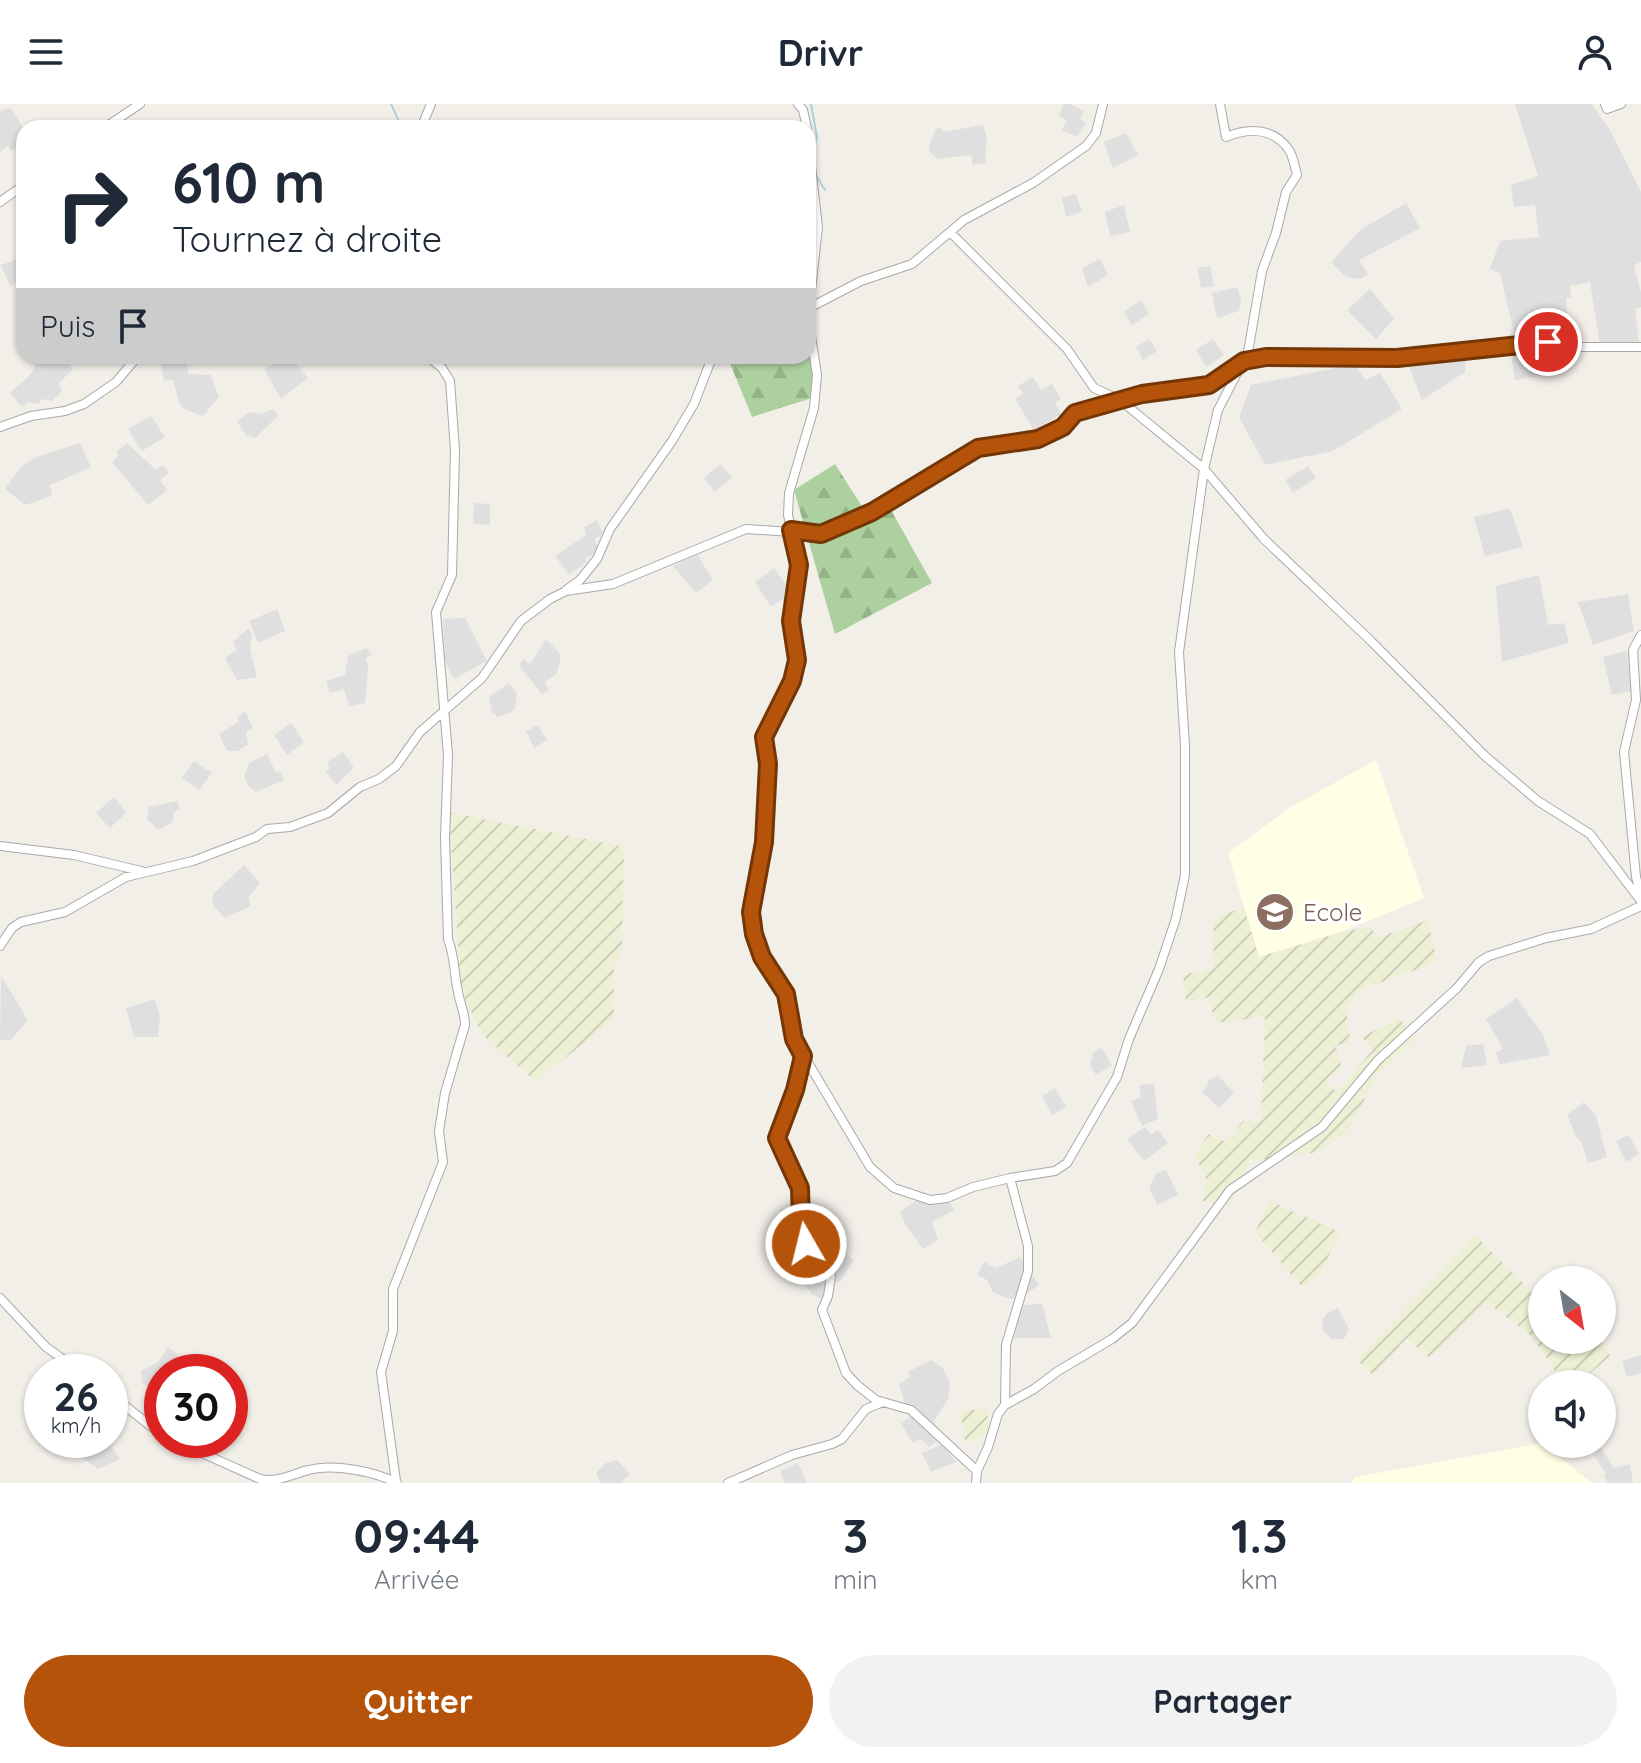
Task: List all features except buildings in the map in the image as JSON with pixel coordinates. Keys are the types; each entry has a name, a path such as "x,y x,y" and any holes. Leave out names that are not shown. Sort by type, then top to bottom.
{"street":[{"path":"116,120 140,104"},
{"path":"816,304 861,281 912,264 964,220 1033,183 1086,146 1096,133 1103,104"},
{"path":"815,364 814,408 789,493 788,515 799,565 791,621 797,660 792,681 764,737 768,764 764,842 751,912 754,934 762,957 786,994 794,1039 863,1159 894,1188 930,1200 947,1198 973,1187 1055,1171 1067,1163 1117,1077 1176,918 1185,875 1185,745 1179,652 1204,469 1218,410 1248,352 1262,271 1286,192 1297,175 1289,150 1263,130 1241,131 1226,137 1220,104"},
{"path":"1605,104 1607,109 1621,104"},
{"path":"816,210 816,245"},
{"path":"950,232 1067,349 1094,388 1120,400 1204,469 1264,539 1485,756 1538,801 1590,834 1641,904 1619,919 1591,929 1546,938 1479,962 1457,988 1378,1060 1322,1127 1230,1190 1132,1323 1112,1339 1005,1405 998,1414 977,1471 976,1483"},
{"path":"566,591 613,584 746,529 821,534 872,512 978,448 1038,439 1063,427 1075,413 1142,394 1209,385 1244,361 1266,357 1397,358 1548,342 1570,347 1641,347"},
{"path":"0,427 31,416 65,411 84,404 116,382 131,364"},
{"path":"213,1458 273,1482 312,1469 340,1467 396,1482 381,1372 393,1331 393,1289 443,1162 439,1131 445,1093 465,1025 454,953 448,939 445,838 448,755 436,612 452,575 455,450 450,381 437,364"},
{"path":"0,946 12,928 21,922 65,912 126,877 193,861 256,837 267,829 290,827 328,813 360,787 379,779 396,766 420,732 482,678 521,621 580,580 597,559 610,529 686,416 709,364"},
{"path":"1641,635 1633,650 1636,700 1624,752 1636,877 1641,895"},
{"path":"0,846 74,855 143,872"},
{"path":"803,1056 795,1090 777,1138 800,1188 801,1223 806,1244 815,1264 831,1276 822,1310 842,1364 857,1385 876,1400 911,1410 977,1471"},
{"path":"1005,1405 1006,1345 1028,1271 1028,1246 1010,1178"},
{"path":"0,1298 56,1354"},
{"path":"728,1483 792,1455 842,1439 866,1409 886,1401"},
{"path":"128,1408 144,1421"}],"shaded area":[{"path":"1064,104 1084,111 1080,119 1086,123 1077,137 1062,130 1067,121 1059,115"},
{"path":"1515,104 1592,104 1611,132 1641,192 1641,262 1634,265 1641,292 1641,307 1635,309 1639,342 1600,345 1590,282 1570,286 1571,297 1566,298 1567,313 1554,318 1556,337 1542,341 1545,375 1515,380 1510,348 1517,346 1500,273 1490,269 1500,241 1539,237 1535,205 1514,207 1511,185 1538,176"},
{"path":"11,108 18,120 16,120 16,148 11,151 8,146 0,152 0,111"},
{"path":"983,125 987,138 985,163 973,165 971,155 937,159 928,150 935,130 941,127 943,132"},
{"path":"1126,133 1138,155 1113,168 1104,142"},
{"path":"1076,194 1082,212 1066,217 1062,198"},
{"path":"1406,203 1420,228 1359,260 1368,274 1361,279 1346,277 1331,262 1360,230"},
{"path":"1124,205 1130,232 1110,236 1105,212"},
{"path":"1100,259 1108,275 1088,287 1082,268"},
{"path":"16,260 16,283 10,286 1,265"},
{"path":"1210,266 1214,286 1201,288 1197,268"},
{"path":"1237,287 1241,300 1239,311 1217,318 1212,293"},
{"path":"1370,289 1394,319 1376,339 1347,310"},
{"path":"1141,300 1149,314 1132,325 1124,312"},
{"path":"1149,339 1157,351 1143,360 1136,347"},
{"path":"1213,339 1224,355 1206,367 1196,350"},
{"path":"1465,359 1465,372 1422,400 1408,364"},
{"path":"36,364 69,364 73,369 59,383 62,391 52,401 42,399 39,404 27,402 22,407 10,393 30,375"},
{"path":"161,364 187,364 189,374 211,375 219,397 203,416 184,409 179,403 173,380 164,381"},
{"path":"274,364 297,364 308,378 281,399 264,369"},
{"path":"1355,364 1365,380 1380,373 1402,409 1333,451 1265,465 1239,417 1251,385"},
{"path":"1033,377 1041,390 1052,384 1061,399 1055,402 1061,414 1034,430 1015,399 1023,394 1018,386"},
{"path":"274,409 278,416 255,438 246,435 237,421 249,412 260,414"},
{"path":"151,416 165,437 142,451 128,429"},
{"path":"80,443 91,467 50,485 52,496 25,505 5,489 20,468 36,457"},
{"path":"127,443 156,470 163,465 169,473 160,480 167,490 148,505 112,462 119,455 116,452"},
{"path":"720,464 732,477 715,492 704,478"},
{"path":"1308,466 1316,478 1293,493 1285,480"},
{"path":"474,503 490,504 490,525 473,524"},
{"path":"1510,508 1523,547 1485,556 1474,517"},
{"path":"597,520 603,534 595,539 599,552 585,558 587,562 569,575 555,556 586,535 584,527"},
{"path":"697,554 713,580 696,593 673,566"},
{"path":"774,568 792,593 771,607 755,582"},
{"path":"1539,575 1548,625 1564,623 1569,643 1502,662 1496,586"},
{"path":"1628,594 1634,631 1593,645 1578,602"},
{"path":"277,609 285,631 258,643 249,621"},
{"path":"465,618 487,661 454,679 445,661 443,619"},
{"path":"249,628 257,677 237,680 225,658 237,650 233,642"},
{"path":"546,639 561,655 557,674 545,682 549,690 542,694 519,666 523,659 530,664"},
{"path":"366,648 372,654 365,659 368,666 365,703 349,706 344,689 330,693 326,681 345,675 348,656"},
{"path":"1627,651 1632,691 1612,695 1603,657"},
{"path":"509,683 517,694 515,708 498,717 492,713 489,697"},
{"path":"245,711 253,728 246,732 248,745 237,751 227,751 219,734 238,722 237,717"},
{"path":"291,723 304,742 287,755 274,735"},
{"path":"538,725 547,740 534,748 526,731"},
{"path":"343,752 354,768 336,785 326,772 330,768 327,762"},
{"path":"267,754 276,773 280,771 284,780 256,792 249,787 244,776 249,763"},
{"path":"1376,760 1424,898 1338,933 1259,957 1228,853 1291,807"},
{"path":"194,761 212,773 199,790 182,778"},
{"path":"114,797 126,813 110,828 96,813"},
{"path":"177,801 180,810 173,812 173,822 158,830 147,819 149,807"},
{"path":"449,812 624,847 622,949 614,967 614,1018 536,1082 482,1034 461,990"},
{"path":"244,865 260,883 248,898 251,906 225,918 212,904 213,894"},
{"path":"1244,907 1259,957 1370,926 1377,938 1428,920 1437,962 1360,990 1346,1008 1350,1042 1336,1046 1342,1070 1325,1080 1337,1092 1373,1050 1362,1037 1398,1018 1417,1037 1376,1076 1349,1131 1320,1152 1250,1161 1230,1207 1202,1201 1207,1180 1194,1155 1209,1134 1226,1142 1243,1121 1261,1121 1265,1017 1215,1023 1209,997 1186,1002 1183,975 1213,968 1214,918"},
{"path":"1,976 28,1020 11,1040 0,1040"},
{"path":"1517,998 1543,1035 1550,1055 1500,1064 1496,1053 1503,1049 1486,1019"},
{"path":"155,999 160,1018 158,1037 134,1037 126,1008"},
{"path":"1483,1044 1487,1065 1461,1068 1466,1046"},
{"path":"1101,1047 1112,1065 1096,1075 1090,1065 1093,1053"},
{"path":"1218,1075 1234,1093 1219,1108 1202,1092 1207,1082"},
{"path":"1154,1084 1158,1119 1142,1126 1131,1101 1141,1097 1139,1085"},
{"path":"1055,1088 1066,1107 1052,1115 1042,1096"},
{"path":"1584,1102 1596,1116 1607,1157 1588,1163 1581,1141 1577,1139 1567,1115"},
{"path":"1145,1127 1151,1134 1158,1130 1168,1143 1144,1161 1127,1139"},
{"path":"1629,1135 1639,1154 1626,1162 1616,1141"},
{"path":"1166,1170 1178,1195 1157,1205 1149,1187 1157,1173"},
{"path":"920,1198 947,1198 954,1210 932,1222 938,1240 923,1249 900,1212"},
{"path":"1270,1201 1340,1232 1320,1275 1302,1287 1255,1232"},
{"path":"1475,1235 1528,1288 1528,1333 1486,1302 1429,1358 1407,1338 1373,1375 1357,1360"},
{"path":"829,1242 854,1261 839,1282 832,1281 822,1299 813,1295 800,1280 817,1266 816,1256"},
{"path":"1020,1257 1039,1285 1021,1298 1009,1299 993,1292 987,1280 977,1275 984,1262 996,1268"},
{"path":"1042,1304 1051,1338 1014,1338 1022,1305"},
{"path":"1338,1308 1349,1329 1344,1339 1332,1339 1324,1332 1322,1321 1327,1313"},
{"path":"168,1347 177,1354 163,1354"},
{"path":"1544,1354 1610,1356 1594,1370 1554,1370"},
{"path":"1641,1355 1641,1373 1627,1377 1622,1361"},
{"path":"931,1360 942,1367 950,1382 948,1399 934,1421 942,1438 929,1447 921,1439 913,1443 901,1424 915,1413 906,1408 899,1384 910,1377 908,1372"},
{"path":"987,1409 989,1433 966,1445 960,1411"},
{"path":"943,1444 956,1462 931,1472 922,1453"},
{"path":"1528,1446 1528,1458 1561,1458 1592,1483 1352,1483 1355,1477"},
{"path":"83,1458 120,1459 98,1469"},
{"path":"1595,1458 1608,1458 1614,1468 1630,1464 1633,1483 1608,1483 1604,1476 1606,1473"},
{"path":"617,1460 630,1474 621,1483 600,1483 596,1473 606,1463"},
{"path":"798,1463 807,1483 785,1483 780,1471"}],"green space":[{"path":"816,204 818,227 816,254"},
{"path":"730,364 812,364 815,397 752,417"},
{"path":"835,464 870,519 891,510 932,583 835,634 794,490"}],"waterway":[{"path":"391,104 398,120"},
{"path":"811,104 814,120"},
{"path":"816,132 816,140"},
{"path":"817,177 825,190"}],"place":[{"name":"Ecole","path":"1275,912"}],"route":[{"path":"806,1244 801,1223 800,1188 777,1138 795,1090 803,1056 794,1039 786,994 762,957 751,912 764,842 768,764 764,737 792,681 797,660 791,621 799,565 791,530 821,534 872,512 978,448 1038,439 1063,427 1075,413 1142,394 1209,385 1244,361 1266,357 1397,358 1548,342"}]}
